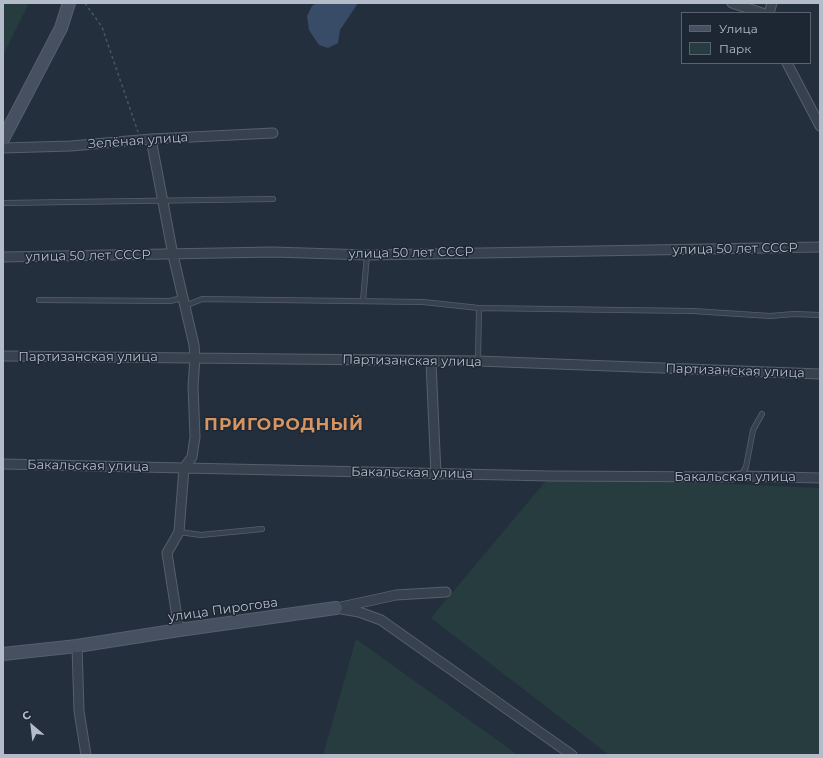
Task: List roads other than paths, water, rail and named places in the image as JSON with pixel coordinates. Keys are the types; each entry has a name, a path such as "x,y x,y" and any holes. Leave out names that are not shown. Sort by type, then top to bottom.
{"street":[{"path":"3,139 61,28 70,3"},
{"path":"732,3 759,12"},
{"path":"788,64 820,126"},
{"name":"Зелёная улица","path":"3,148 71,146 151,139 273,132"},
{"path":"151,139 173,255 194,345 195,358 193,386 195,437 192,457 184,468 179,532 167,553 179,630"},
{"name":"улица 50 лет СССР","path":"3,257 273,252 367,255 820,247"},
{"name":"Партизанская улица","path":"3,356 431,362 478,361 820,374"},
{"path":"431,362 436,474"},
{"name":"Бакальская улица","path":"3,464 436,474 820,478"},
{"name":"улица Пирогова","path":"3,654 77,646 336,608 396,595 446,592"},
{"path":"336,608 359,612 381,620 572,755"},
{"path":"77,646 79,711 86,755"}],"lane":[{"path":"3,203 273,199"},
{"path":"363,302 367,255"},
{"path":"40,300 183,302 202,299 423,302 479,308 693,311 770,316 820,314"},
{"path":"478,361 479,308"},
{"path":"741,476 746,467 753,430 762,414"},
{"path":"179,532 201,535 262,529"}],"water":[{"path":"316,3 358,3 340,30 338,43 328,48 319,45 309,30 307,16 312,6"}],"district":[{"name":"ПРИГОРОДНЫЙ","path":"284,425"}]}
